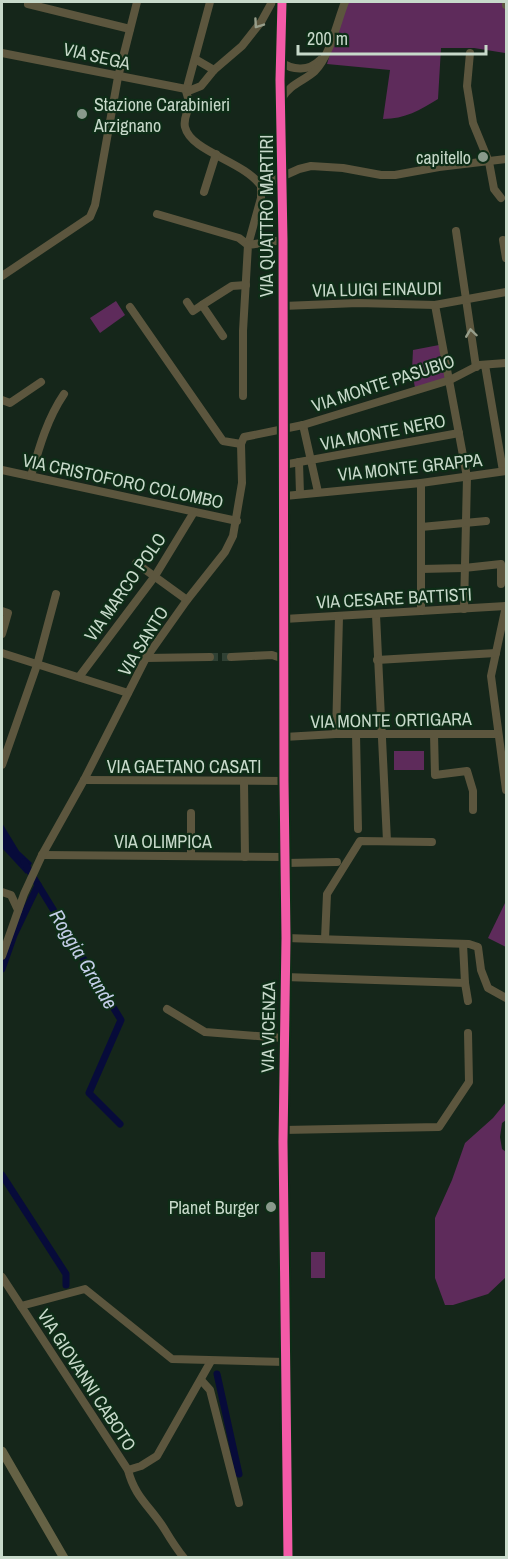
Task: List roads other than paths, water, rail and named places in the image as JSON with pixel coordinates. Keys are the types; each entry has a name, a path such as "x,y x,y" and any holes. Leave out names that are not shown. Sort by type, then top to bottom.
{"main road":[{"path":"2,1451 64,1557"}],"street":[{"path":"2,276 90,217 95,205 118,77 137,2"},
{"path":"189,105 186,91 210,2"},
{"path":"156,214 239,238 248,245 261,198 261,186 253,176 197,145 190,138 185,127 185,117 189,105 201,86 214,70 242,46 261,22 272,2"},
{"name":"VIA QUATTRO MARTIRI","path":"282,2 283,465"},
{"path":"282,98 287,89 313,73 322,63 345,2"},
{"path":"28,4 130,29"},
{"path":"281,62 293,69 304,68 317,63 327,52"},
{"name":"VIA SEGA","path":"2,53 61,63 186,91"},
{"path":"470,53 467,86 473,123 489,162 494,189 501,198"},
{"path":"195,59 214,70"},
{"path":"186,91 201,86"},
{"path":"204,192 216,154"},
{"path":"261,186 311,166 395,175 507,159"},
{"path":"456,231 466,299 505,471"},
{"name":"VIA QUATTRO MARTIRI","path":"243,396 248,245 283,240"},
{"path":"503,240 507,258"},
{"path":"187,302 193,311 232,286 246,285"},
{"name":"VIA LUIGI EINAUDI","path":"284,306 358,303 435,305 507,292"},
{"path":"202,305 223,336"},
{"path":"435,305 467,477 464,609"},
{"path":"130,307 223,441 241,444 244,437 250,434 283,430"},
{"name":"VIA MONTE PASUBIO","path":"283,430 450,380 480,366 507,363"},
{"path":"2,400 10,403 41,382"},
{"path":"31,476 42,438 64,394"},
{"path":"303,425 318,492"},
{"name":"VIA MONTE NERO","path":"283,465 459,433"},
{"name":"VIA SANTO","path":"2,956 24,894 42,855 84,780 146,658 225,552 233,536 242,483 241,444"},
{"path":"299,462 300,494"},
{"name":"VIA VICENZA","path":"283,465 285,496 284,860 286,938 283,1130 288,1557"},
{"name":"VIA CRISTOFORO COLOMBO","path":"2,470 237,521"},
{"name":"VIA MONTE GRAPPA","path":"285,496 421,483 505,471"},
{"path":"421,483 421,611"},
{"name":"VIA MARCO POLO","path":"79,677 155,576 194,512"},
{"path":"421,527 486,521"},
{"path":"136,563 187,600"},
{"path":"421,569 501,564 501,584"},
{"path":"2,765 37,665 56,594"},
{"path":"507,606 490,675 507,790"},
{"name":"VIA CESARE BATTISTI","path":"284,619 507,606"},
{"path":"2,611 8,613 2,634"},
{"path":"376,615 387,841"},
{"path":"336,734 339,616"},
{"path":"2,653 128,693"},
{"path":"377,660 496,653"},
{"path":"231,657 272,655 284,658"},
{"path":"146,658 210,657"},
{"name":"VIA MONTE ORTIGARA","path":"284,737 336,734 498,734"},
{"path":"356,734 358,829"},
{"path":"434,734 435,775 467,771 473,791 473,810"},
{"name":"VIA GAETANO CASATI","path":"84,780 284,781"},
{"path":"244,782 245,857"},
{"path":"191,813 191,856"},
{"path":"325,939 327,894 360,841 432,842"},
{"name":"VIA OLIMPICA","path":"42,855 245,857 284,860"},
{"path":"284,860 336,862"},
{"path":"2,892 18,896 24,894"},
{"path":"11,895 18,910"},
{"path":"286,938 463,944 478,947 481,970 488,988 507,998"},
{"path":"463,944 468,1001"},
{"path":"285,977 465,983"},
{"path":"167,1009 205,1032 283,1038"},
{"path":"283,1130 439,1127 469,1082 468,1033"},
{"name":"VIA GIOVANNI CABOTO","path":"2,1277 128,1470 132,1487 183,1557"},
{"path":"21,1306 85,1289 172,1359 286,1362"},
{"name":"VIA GIOVANNI CABOTO","path":"128,1470 141,1466 157,1456 211,1361"},
{"path":"201,1380 210,1390 239,1503"}],"waterway":[{"name":"Roggia Grande","path":"24,862 121,1020 89,1093 120,1124"},
{"path":"2,969 14,935 38,885"},
{"path":"2,1175 66,1274 66,1285"},
{"name":"Roggia Grande","path":"217,1374 239,1474"}],"tunnel":[{"path":"210,657 231,657"}],"place":[{"name":"Stazione Carabinieri Arzignano","path":"82,114"},
{"name":"capitello","path":"483,157"},
{"name":"Planet Burger","path":"271,1207"}]}
